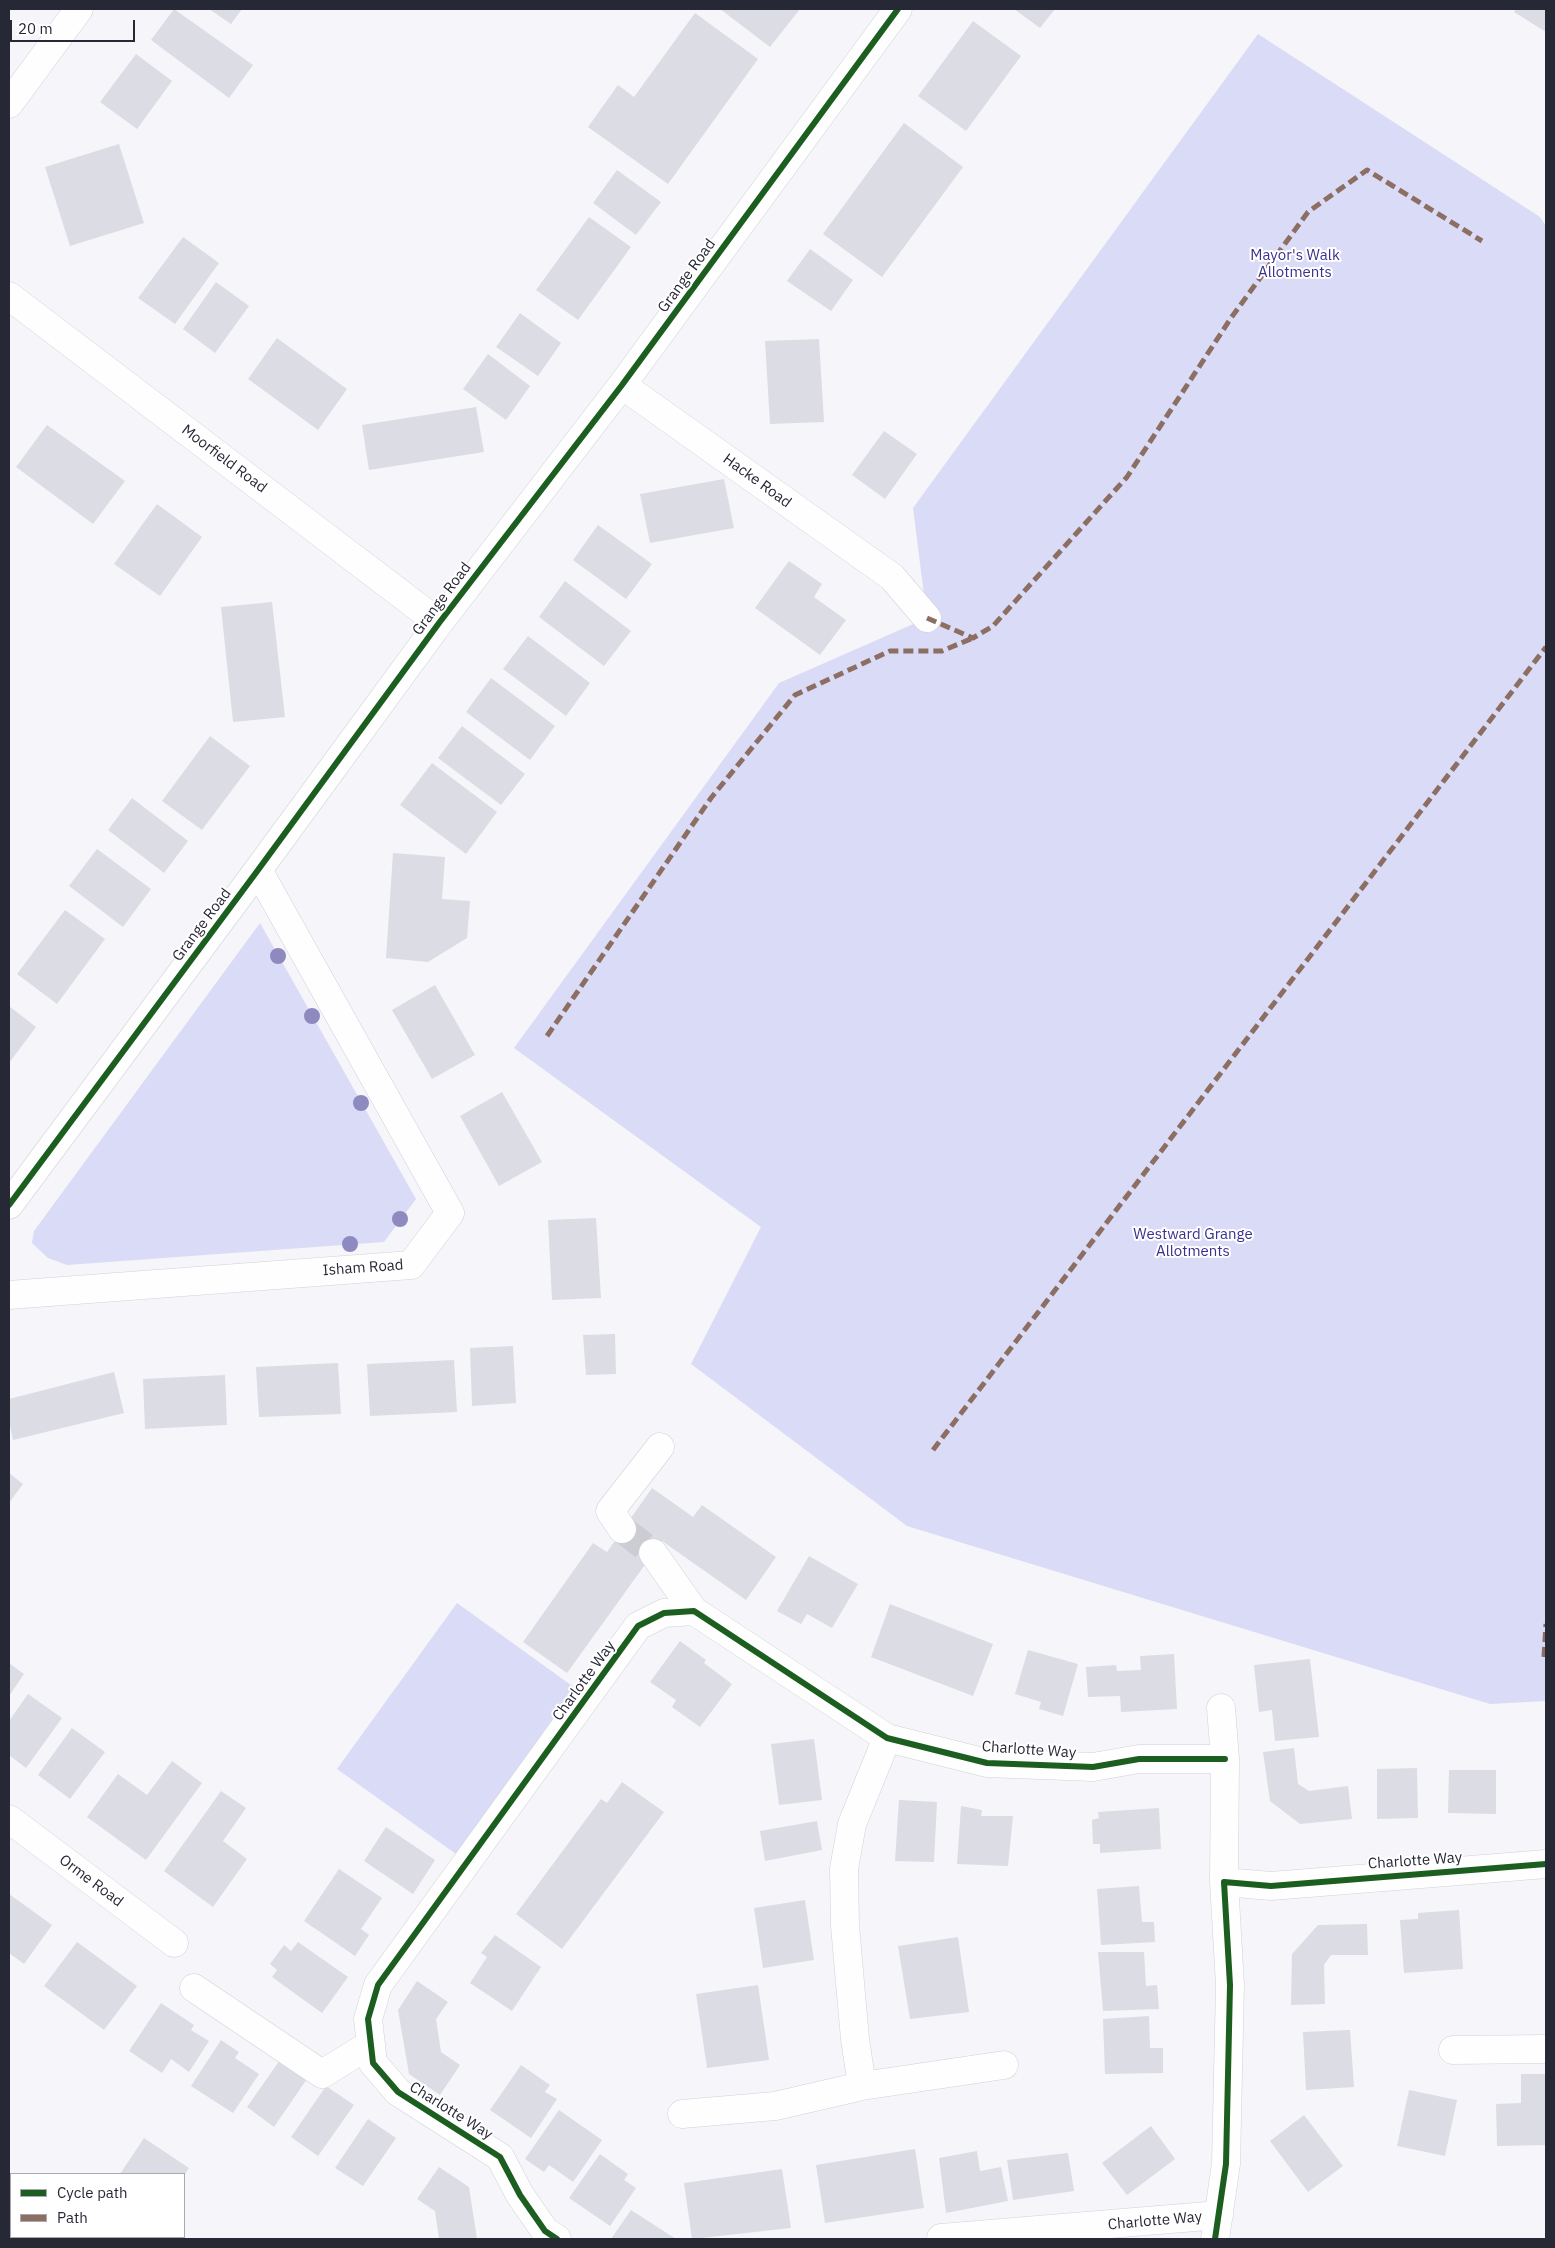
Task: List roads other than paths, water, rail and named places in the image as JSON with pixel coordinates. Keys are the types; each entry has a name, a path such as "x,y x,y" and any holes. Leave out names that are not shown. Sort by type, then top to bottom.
{"street":[{"path":"9,104 79,9"},
{"name":"Grange Road","path":"9,1205 439,623 622,384 898,9"},
{"name":"Moorfield Road","path":"9,296 439,623"},
{"name":"Hacke Road","path":"622,384 892,578 927,618"},
{"name":"Isham Road","path":"9,1295 410,1265 450,1213 258,870"},
{"path":"622,1529 610,1511 660,1446"},
{"name":"Charlotte Way","path":"653,1553 694,1611 887,1738 987,1763 1093,1767 1139,1759 1225,1759"},
{"name":"Charlotte Way","path":"547,2237 520,2195 500,2157 398,2092 373,2063 368,2019 378,1985 638,1626 664,1613 694,1611"},
{"name":"Charlotte Way","path":"941,2238 1217,2227 1226,2164 1230,1986 1224,1882 1225,1759 1221,1708"},
{"path":"862,2086 855,2039 845,1935 844,1869 852,1824 887,1738"},
{"name":"Orme Road","path":"9,1820 174,1943"},
{"name":"Charlotte Way","path":"1224,1882 1271,1886 1546,1864"},
{"path":"194,1988 322,2074 371,2044"},
{"path":"1453,2050 1546,2049"},
{"path":"682,2114 775,2106 862,2086 1004,2065"}],"tunnel":[{"path":"622,1529 653,1553"}],"park label":[{"name":"Mayor's Walk Allotments","path":"1295,264"},
{"name":"Westward Grange Allotments","path":"1193,1244"}]}
